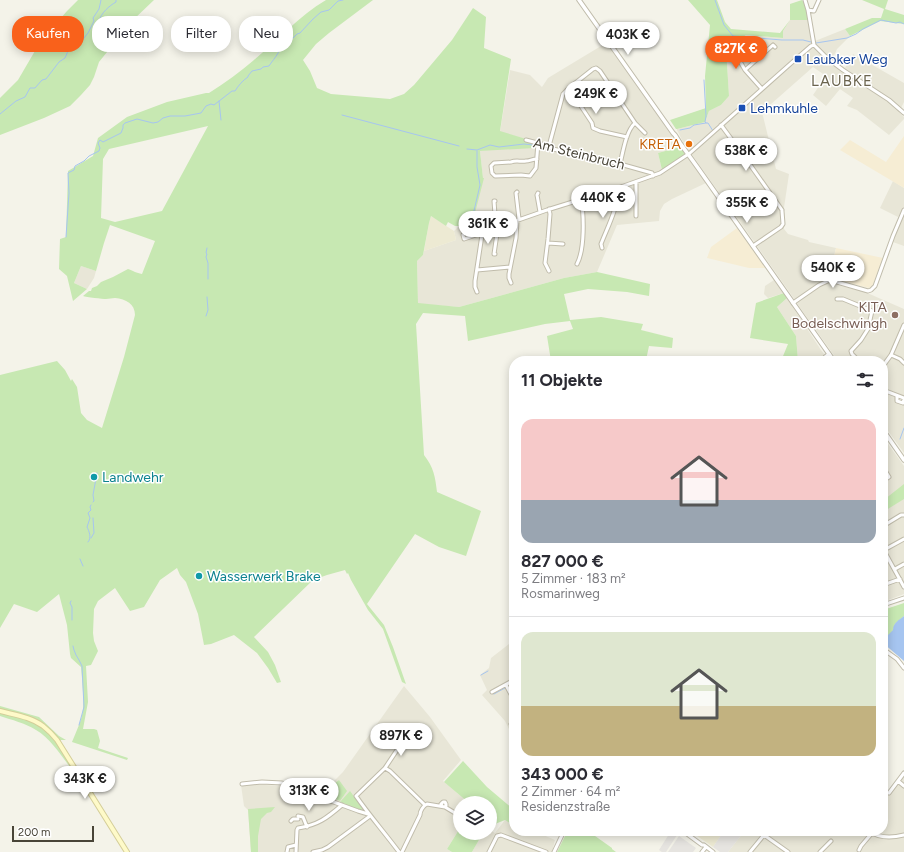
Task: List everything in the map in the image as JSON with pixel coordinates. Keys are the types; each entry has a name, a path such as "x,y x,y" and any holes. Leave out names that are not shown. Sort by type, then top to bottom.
{"main road":[{"path":"0,711 36,722 48,730 57,740 127,852"}],"street":[{"path":"579,0 673,133 674,137 680,142 829,354 826,356"},
{"path":"805,0 814,45 827,58 889,100 904,113"},
{"path":"810,20 819,0"},
{"path":"808,10 814,11"},
{"path":"745,70 773,45"},
{"path":"463,235 464,239 540,212 618,188 660,173 688,154 811,46 814,45"},
{"path":"748,49 738,58 745,70 762,89"},
{"path":"549,146 563,94 596,68 600,71 635,123 645,133"},
{"path":"569,88 592,123 593,128 627,137"},
{"path":"620,164 627,137 635,123"},
{"path":"721,125 782,211 782,227 753,246"},
{"name":"Am Steinbruch","path":"526,140 549,146 553,149 620,164 652,173 653,176"},
{"path":"537,159 494,163 491,166 492,174 495,176 529,176 536,168 537,159 538,143"},
{"path":"636,182 636,216"},
{"path":"602,248 601,244 615,209 618,197 618,188"},
{"path":"511,283 509,275 518,220 517,192"},
{"path":"538,193 537,195 540,212"},
{"path":"577,264 582,245 583,214 581,199"},
{"path":"494,201 497,227 495,254"},
{"path":"549,209 548,243 545,263 549,271"},
{"path":"793,303 819,285 830,280 868,291 871,290 875,286 904,210"},
{"path":"477,292 475,284 482,233"},
{"path":"548,243 563,244"},
{"path":"477,270 510,267"},
{"path":"837,299 843,299 872,311 868,329 852,351 854,356"},
{"path":"888,359 904,327"},
{"path":"891,355 900,359 904,363"},
{"path":"888,392 904,399"},
{"path":"888,437 904,460"},
{"path":"888,523 901,515 904,515"},
{"path":"888,547 904,539"},
{"path":"888,557 904,587"},
{"path":"895,569 904,564"},
{"path":"888,583 900,579"},
{"path":"888,603 904,598"},
{"path":"888,653 904,668"},
{"path":"492,692 509,683"},
{"path":"506,685 509,691"},
{"path":"399,852 369,815 356,796 385,768 405,738"},
{"path":"385,768 425,804 443,806 453,812"},
{"path":"889,793 904,773"},
{"path":"898,781 904,786"},
{"path":"242,784 262,782 282,783 369,815"},
{"path":"402,852 425,804"},
{"path":"296,852 298,828 321,821 342,805"},
{"path":"312,852 328,847 369,815"},
{"path":"291,821 293,819 303,817 307,826"},
{"path":"489,852 497,836 501,835 546,852"},
{"path":"880,836 884,838 904,835"},
{"path":"554,852 562,836"},
{"path":"690,836 713,852"},
{"path":"750,852 763,836"},
{"path":"769,836 788,852"},
{"path":"859,850 868,836"},
{"path":"820,852 831,841"},
{"path":"287,852 288,847 296,845"},
{"path":"702,852 705,846"},
{"path":"328,847 331,852"}],"shaded area":[{"path":"790,20 808,20 812,40 815,41 845,29 850,36 837,49 833,58 845,68 853,54 904,83 904,102 899,112 904,119 889,135 857,110 847,106 853,98 840,89 826,106 813,95 826,76 813,67 762,112 776,169 789,174 782,221 780,225 755,243 683,142 677,129 705,122 709,111 721,105 729,96 726,48 746,35 783,38 783,31"},
{"path":"606,43 680,147 658,153 662,170 685,154 706,183 664,204 660,211 659,221 617,225 597,272 564,278 459,307 418,304 417,261 423,255 424,251 456,240 454,231 465,216 483,178 480,151 536,142 500,132 510,70 530,75 542,87 548,78"},
{"path":"904,136 904,188 840,150 850,140 886,162"},
{"path":"893,181 904,188 904,207 898,217 880,208"},
{"path":"904,214 904,246 893,242 899,223"},
{"path":"431,216 454,231 456,240 424,251 429,223"},
{"path":"784,227 788,234 808,240 809,242 836,248 829,278 795,300 757,246"},
{"path":"737,228 766,268 749,268 707,258 711,247"},
{"path":"836,248 883,258 873,285 869,288 829,278"},
{"path":"81,266 96,271 94,278 87,289 74,283"},
{"path":"774,280 784,293 768,298 764,294 765,286"},
{"path":"824,283 829,283 865,292 904,309 904,453 888,431 888,356 834,356 796,302"},
{"path":"787,298 825,356 798,356 796,336 777,307"},
{"path":"888,444 904,466 904,594 888,600"},
{"path":"509,644 509,729 505,721 482,695 487,690 480,675 489,668 491,658"},
{"path":"404,686 430,717 461,760 443,781 461,796 453,796 453,839 447,849 452,852 251,852 248,810 244,806 241,785 282,786 317,798 343,772"},
{"path":"904,775 904,852 728,852 741,836 888,836 888,793 890,794"},
{"path":"505,820 509,823 509,836 546,836 555,840 552,852 472,852 479,840 497,840 497,830"},
{"path":"668,836 676,836 666,852 659,850"},
{"path":"679,836 696,848 693,852 668,852"},
{"path":"697,836 721,836 713,847"},
{"path":"721,836 741,836 728,852 720,852 713,847"}],"green space":[{"path":"78,0 154,0 137,16 92,16 92,52 107,52 99,62 90,85 70,106 0,135 0,98 18,80 34,52 84,52 84,16 63,16"},
{"path":"326,0 373,0 316,44 303,60 310,71 317,88 331,94 390,99 404,94 414,85 452,40 473,8 486,17 484,48 511,59 500,131 536,142 535,148 480,151 484,178 474,217 465,216 459,226 455,226 448,222 446,226 431,216 423,255 417,261 418,303 459,307 564,278 597,272 650,284 649,296 627,292 588,289 564,294 570,320 601,317 643,324 641,330 673,338 672,348 649,346 647,356 550,356 547,336 573,329 570,321 545,324 468,341 465,316 423,313 416,324 424,455 434,472 437,492 481,511 466,556 439,547 415,534 367,604 384,625 406,684 402,682 383,629 368,610 345,570 313,580 254,637 268,652 275,665 281,682 277,683 257,653 234,635 211,644 204,645 198,614 186,582 180,575 177,568 160,580 144,607 130,611 115,588 98,601 94,609 93,633 98,651 91,665 86,666 88,702 83,729 97,730 100,741 98,748 128,758 127,760 72,742 80,722 83,709 81,667 71,658 67,625 59,594 37,612 14,604 0,628 0,375 57,361 77,387 81,413 87,420 102,428 124,357 135,311 132,305 123,300 83,296 101,282 128,269 142,274 155,241 110,225 96,271 81,266 74,283 87,289 73,301 67,276 59,269 60,239 66,237 68,171 93,156 98,138 127,117 167,102 209,93 263,52 293,52 293,25 316,6","holes":["208,126 162,211 115,222 101,218 103,159 109,149"]},
{"path":"688,0 717,0 725,22 731,29 780,33 790,20 783,31 783,38 746,35 726,48 729,96 721,105 709,111 705,122 676,129 670,120 706,108 705,76 710,25"},
{"path":"802,0 805,5 808,20 790,20 790,4"},
{"path":"862,0 888,0 885,9 904,15 904,24 880,21 850,36 845,29 872,18 881,18 884,9"},
{"path":"680,147 685,154 662,170 658,153"},
{"path":"784,293 787,298 777,307 796,336 798,356 783,356 788,344 750,338 756,303"},
{"path":"904,484 904,499 888,509 888,497"},
{"path":"904,603 904,616 895,624 892,633 888,636 888,608"},
{"path":"0,706 39,717 59,736 66,740 61,740 57,744 72,766 70,767 46,737 41,733 27,725 0,716"},
{"path":"463,761 487,787 509,806 509,823 505,820 497,823 497,796 461,796 444,782"},
{"path":"339,780 347,791 340,801 323,793"},
{"path":"350,791 366,813 340,802"},
{"path":"275,807 261,819 258,836 258,852 251,852 248,809"},
{"path":"565,836 595,836 616,852 557,852"},
{"path":"453,839 479,840 472,852 452,852 447,849"}],"water":[{"path":"904,616 904,661 888,647 888,635 893,630 898,620"}],"waterway":[{"path":"0,114 16,101 25,97 30,88 35,88 42,80 46,79 59,62 65,58 68,51 76,48 88,33 94,21 93,18 99,9 101,0"},
{"path":"101,16 116,2 116,0"},
{"path":"66,237 69,193 68,173 74,170 75,166 89,156 99,151 100,148 98,143 100,140 103,142 121,133 125,123 137,119 153,123 170,116 185,116 201,113 206,106 211,104 214,105 232,91 235,91 252,71 269,66 280,48 287,47 291,40 321,12 329,10 338,1 343,0"},
{"path":"715,0 724,25 733,36 803,40 811,42"},
{"path":"816,43 847,38 881,20 896,23 900,22 904,24"},
{"path":"704,80 705,122 708,123 713,131"},
{"path":"219,101 221,120"},
{"path":"342,115 459,146"},
{"path":"680,130 706,123"},
{"path":"467,149 477,150 490,145 499,147 524,144 533,145"},
{"path":"473,215 480,185 477,167 477,151"},
{"path":"207,248 206,257 208,263 208,279"},
{"path":"206,316 208,310 207,297"},
{"path":"900,439 904,428"},
{"path":"93,502 97,473"},
{"path":"88,542 90,537 87,527 90,518 88,513 91,510 91,505"},
{"path":"91,538 94,533 93,518"},
{"path":"80,559 83,566"},
{"path":"71,601 72,620"},
{"path":"73,646 82,666 84,707 79,725"},
{"path":"481,675 488,671"},
{"path":"494,694 505,688"}],"place":[{"name":"Laubker Weg","path":"798,59"},
{"name":"Lehmkuhle","path":"742,108"},
{"name":"KRETA","path":"689,144"},
{"name":"KITA Bodelschwingh","path":"895,315"},
{"name":"Landwehr","path":"94,477"},
{"name":"Wasserwerk Brake","path":"199,576"}],"district":[{"name":"LAUBKE","path":"842,81"}]}
